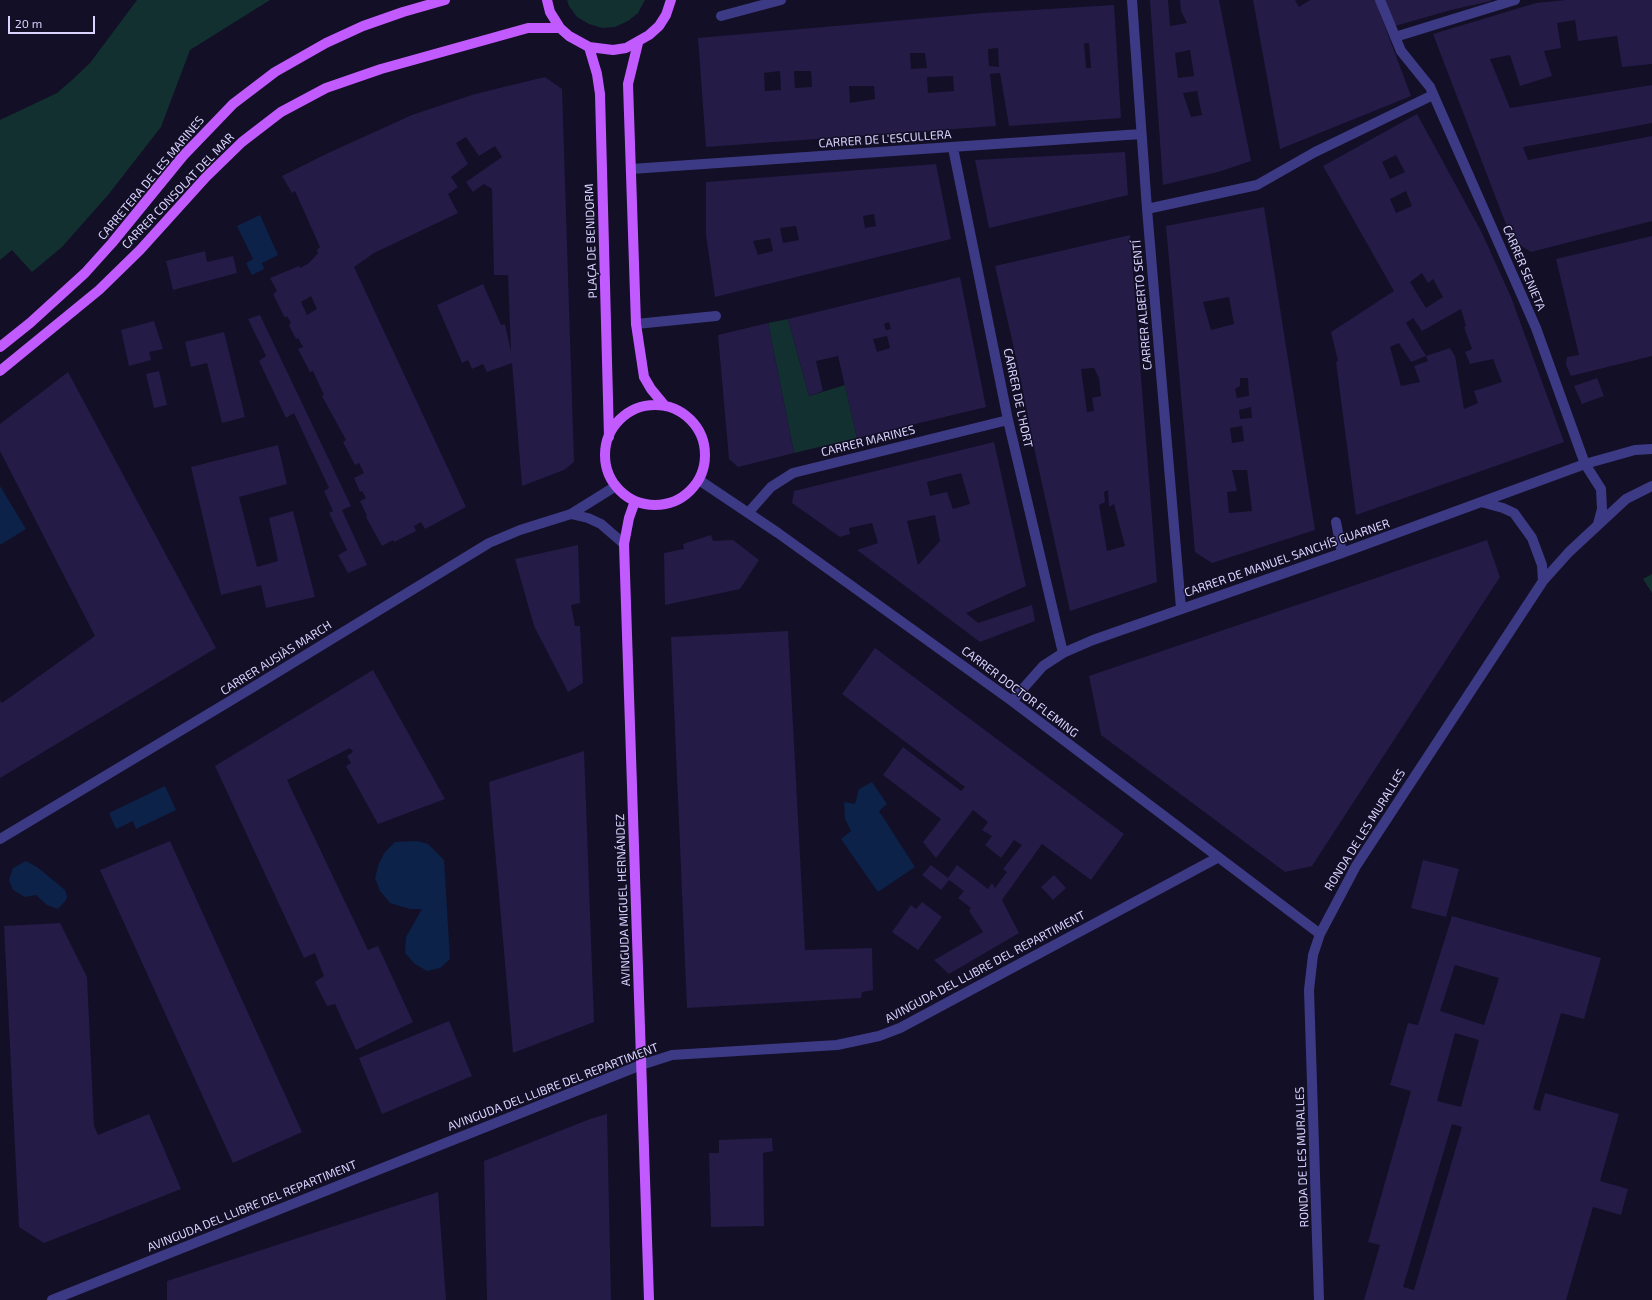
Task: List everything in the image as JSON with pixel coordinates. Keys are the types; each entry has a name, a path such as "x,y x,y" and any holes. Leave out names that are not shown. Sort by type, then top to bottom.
{"main road":[{"name":"CARRETERA DE LES MARINES","path":"0,347 30,323 85,273 112,243 183,156 233,104 275,72 326,43 403,12 445,0"},
{"path":"547,0 550,12 560,28 569,36 589,47 613,50 638,43 659,26 673,1"},
{"name":"CARRER CONSOLAT DEL MAR","path":"0,372 100,290 140,250 206,177 242,142 281,112 326,88 381,69 528,28 560,28"},
{"path":"638,43 628,84 636,324 644,377 651,389 665,406"},
{"name":"PLAÇA DE BENIDORM","path":"589,47 600,94 609,437"},
{"path":"651,405 665,406 684,414 699,429 706,450 703,470 699,480 690,492 678,500 664,505 649,505 635,501 625,495 616,486 607,468 606,447 609,437 616,425 631,412 651,405"},
{"name":"AVINGUDA MIGUEL HERNÁNDEZ","path":"635,501 629,518 624,544 648,1300"}],"street":[{"path":"721,16 781,0"},
{"name":"CARRER ALBERTO SENTÍ","path":"1132,0 1147,209 1181,608"},
{"name":"CARRER SENIETA","path":"1380,0 1401,51 1432,91 1536,328 1585,464"},
{"path":"1395,37 1515,0"},
{"path":"1147,209 1257,185 1315,152 1432,91"},
{"name":"CARRER DE L'ESCULLERA","path":"631,169 1141,134"},
{"name":"CARRER DE L'HORT","path":"953,148 1008,420 1063,653"},
{"path":"636,324 716,316"},
{"name":"CARRER MARINES","path":"748,513 771,487 793,473 1008,420"},
{"path":"1597,526 1603,500 1601,489 1585,464 1635,450 1652,449"},
{"name":"CARRER DE MANUEL SANCHÍS GUARNER","path":"1012,701 1043,666 1063,653 1094,640 1181,608 1342,553 1585,464"},
{"name":"CARRER DOCTOR FLEMING","path":"699,480 748,513 1012,701 1217,858 1320,934"},
{"name":"CARRER AUSIÀS MARCH","path":"0,839 489,543 520,530 571,514 616,486"},
{"name":"RONDA DE LES MURALLES","path":"1319,1300 1309,990 1313,954 1320,934 1356,866 1542,581 1560,561 1626,499 1652,486"},
{"path":"1481,502 1503,508 1514,513 1532,538 1542,565 1542,581"},
{"path":"571,514 588,518 601,524 624,544"},
{"path":"1336,522 1342,553"},
{"name":"AVINGUDA DEL LLIBRE DEL REPARTIMENT","path":"52,1300 641,1065 672,1055 836,1045 879,1036 914,1021 1217,858"}],"green space":[{"path":"137,0 270,0 190,50 161,127 108,195 62,247 32,272 12,250 0,260 0,120 57,93 72,80 90,63"},
{"path":"567,0 645,0 638,13 628,21 615,27 602,28 589,24 577,17 569,6"},
{"path":"788,319 809,396 845,385 857,438 794,453 768,323"},
{"path":"1652,574 1652,593 1643,579"}],"water":[{"path":"260,215 278,255 262,263 264,269 252,275 246,263 253,259 237,226"},
{"path":"0,486 26,529 0,545"},
{"path":"872,782 887,804 879,811 915,867 878,892 841,839 851,831 845,819 844,802 855,804 859,789"},
{"path":"165,786 176,810 136,829 133,821 116,829 109,813"},
{"path":"417,841 428,844 444,860 450,959 440,968 427,971 415,964 405,953 406,937 422,909 410,909 390,903 380,891 375,878 379,863 385,852 395,842"},
{"path":"26,861 37,867 65,890 67,897 66,900 58,909 47,905 36,895 25,897 13,890 9,880 13,868"}],"building":[{"path":"1150,0 1168,0 1170,26 1187,23 1181,11 1180,0 1219,0 1251,161 1218,172 1163,185","holes":["1190,50 1194,76 1178,78 1175,53","1197,91 1202,115 1191,117 1183,93"]},
{"path":"1253,0 1295,0 1299,7 1310,0 1375,0 1411,96 1280,149"},
{"path":"1385,0 1491,1 1451,10 1395,26"},
{"path":"1566,0 1652,0 1652,64 1622,67 1617,36 1578,41 1575,20 1557,23 1561,48 1544,51 1552,76 1520,86 1510,55 1490,59 1510,108 1652,85 1652,123 1523,147 1528,160 1652,136 1652,221 1531,252 1512,240 1433,34 1536,3"},
{"path":"1114,5 1121,118 1009,126 1000,73 990,74 996,126 706,147 698,38 984,13","holes":["1084,43 1089,43 1091,68 1086,68","998,48 999,67 989,66 988,49","910,53 925,53 927,68 911,69","780,71 781,90 765,91 764,73","794,71 811,71 812,87 795,88","953,76 954,91 928,93 927,77","849,86 874,86 875,99 850,103"]},
{"path":"545,77 562,89 574,462 564,470 522,486 512,363 487,372 483,364 472,369 468,360 462,363 437,305 483,284 501,325 505,324 511,352 508,275 494,275 492,189 484,184 473,192 466,182 502,157 495,146 479,156 466,137 456,143 468,164 451,177 458,187 448,194 458,213 374,253 354,267 466,507 425,529 421,522 414,526 416,531 382,546 366,517 367,516 360,501 366,498 362,491 360,492 354,478 364,473 359,463 355,465 343,442 346,440 322,396 324,395 313,371 310,372 298,349 303,347 298,338 296,339 289,325 291,323 287,316 285,318 273,294 277,291 270,278 299,266 300,268 309,263 318,253 317,250 320,247 295,191 292,193 282,176 326,154 412,115 475,94","holes":["311,296 317,309 307,315 301,302"]},
{"path":"1417,114 1482,233 1511,297 1564,442 1356,515 1336,362 1338,361 1331,332 1394,291 1323,166","holes":["1396,155 1405,172 1390,179 1382,162","1406,191 1412,206 1396,213 1390,199","1422,273 1428,283 1433,279 1443,297 1426,308 1410,282","1461,309 1466,326 1464,327 1472,349 1465,352 1470,364 1493,359 1502,382 1474,391 1478,403 1464,409 1455,356 1450,348 1426,356 1406,323 1413,318 1422,331","1399,343 1411,362 1426,356 1428,361 1414,366 1420,382 1401,386 1390,347"]},
{"path":"1125,152 1128,195 989,228 975,160"},
{"path":"936,164 951,239 715,297 706,235 706,182","holes":["874,214 876,226 865,228 863,216","796,226 799,240 783,243 780,228","770,238 773,251 758,255 753,241"]},
{"path":"1264,207 1315,530 1212,563 1195,552 1166,226","holes":["1229,297 1234,324 1211,330 1203,302","1240,378 1248,378 1249,396 1237,398 1235,389 1240,386","1251,407 1252,418 1240,419 1239,410","1242,426 1244,441 1232,443 1230,428","1232,470 1247,470 1252,511 1229,513 1227,492 1237,491"]},
{"path":"1130,235 1157,582 1070,611 1035,452 1018,366 995,266","holes":["1094,368 1099,378 1101,396 1092,398 1094,411 1087,412 1081,369","1108,490 1109,507 1114,504 1125,546 1107,551 1099,505 1105,502 1104,492"]},
{"path":"1652,236 1652,356 1571,376 1566,365 1567,357 1579,355 1556,259"},
{"path":"205,251 207,262 233,256 237,273 173,290 166,261"},
{"path":"960,277 986,407 857,438 838,356 816,361 823,391 809,396 788,319","holes":["889,322 891,329 886,330 884,324","887,336 890,348 877,352 873,339"]},
{"path":"260,315 351,506 342,510 367,565 348,573 338,555 347,550 329,513 333,511 324,491 329,488 294,413 286,418 259,361 266,356 248,319"},
{"path":"154,321 163,349 149,352 151,360 129,366 121,330"},
{"path":"768,323 794,453 738,467 729,459 718,335"},
{"path":"224,332 245,417 222,423 207,363 191,367 185,342"},
{"path":"159,371 167,405 154,408 146,374"},
{"path":"68,372 216,648 0,778 0,701 2,703 95,636 0,451 0,424"},
{"path":"1597,378 1604,396 1582,404 1574,386"},
{"path":"994,442 1026,586 966,613 978,623 1032,605 1035,621 980,642 857,550 878,543 872,523 849,528 850,534 840,537 792,503 794,491","holes":["961,473 970,504 953,509 947,492 930,496 927,482","935,515 940,541 918,565 907,521"]},
{"path":"278,445 287,484 239,497 257,567 278,561 269,518 293,511 315,597 266,608 261,585 221,595 191,467"},
{"path":"711,535 713,541 733,540 759,560 740,589 665,605 664,553 684,549 683,544"},
{"path":"1487,540 1500,577 1312,866 1285,872 1101,735 1089,676"},
{"path":"578,545 580,603 571,605 575,626 580,626 583,683 568,692 534,626 515,559"},
{"path":"788,631 805,950 872,948 873,990 862,992 861,998 687,1008 671,637"},
{"path":"875,648 1124,834 1091,880 1042,844 1002,900 1019,933 949,974 934,960 983,932 969,911 971,908 958,898 964,891 949,880 941,890 922,875 931,865 948,878 957,865 988,889 992,883 995,888 1007,872 1003,869 1022,845 1014,840 1001,858 985,845 992,836 982,830 988,822 973,810 936,858 923,842 941,819 883,775 903,747 961,791 965,787 842,694"},
{"path":"373,670 445,799 378,824 346,766 351,763 347,756 353,752 350,748 287,780 368,950 378,946 413,1022 356,1050 335,1004 327,1006 315,982 324,976 315,953 304,958 215,766"},
{"path":"584,751 594,1022 513,1053 489,782"},
{"path":"170,841 302,1132 233,1163 100,870"},
{"path":"1423,860 1459,869 1446,917 1411,908"},
{"path":"1054,875 1066,888 1053,900 1041,887"},
{"path":"922,902 942,917 918,950 892,932 911,905 916,909"},
{"path":"1452,916 1601,958 1584,1019 1561,1013 1533,1109 1540,1111 1545,1093 1619,1114 1600,1181 1628,1189 1621,1215 1593,1207 1566,1300 1364,1300 1380,1245 1368,1242 1411,1091 1390,1085 1408,1023 1418,1025","holes":["1455,965 1499,978 1484,1025 1440,1011","1455,1033 1479,1040 1461,1107 1437,1101","1452,1124 1462,1127 1414,1290 1403,1287"]},
{"path":"60,923 87,977 94,1126 98,1135 149,1114 181,1189 44,1243 19,1227 4,926"},
{"path":"449,1021 472,1076 382,1114 359,1058"},
{"path":"607,1114 611,1300 487,1300 484,1161 590,1119"},
{"path":"772,1138 773,1151 763,1153 764,1226 711,1227 709,1153 719,1153 719,1140"},
{"path":"438,1192 446,1300 167,1300 167,1281"}]}
